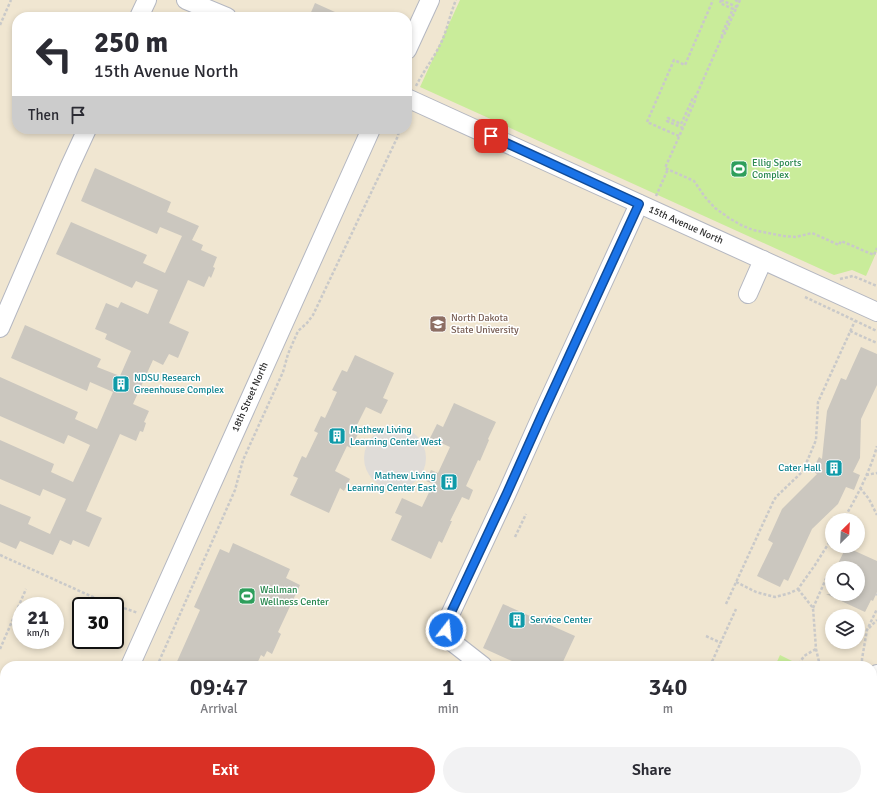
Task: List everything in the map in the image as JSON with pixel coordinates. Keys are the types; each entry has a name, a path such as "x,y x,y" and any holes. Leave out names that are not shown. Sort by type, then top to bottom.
{"street":[{"path":"141,12 147,0"},
{"path":"186,0 215,12"},
{"path":"412,39 430,0"},
{"name":"15th Avenue North","path":"412,100 647,202 763,260 877,312"},
{"path":"0,328 85,134"},
{"name":"18th Street North","path":"132,661 369,134"},
{"path":"477,661 451,641 446,630 448,619 590,309 647,202"},
{"path":"748,294 763,260"}],"path":[{"path":"0,25 11,0"},
{"path":"412,93 440,44 456,0"},
{"path":"679,136 647,122 674,60 685,65 713,0"},
{"path":"721,0 737,7"},
{"path":"721,0 720,3 733,9 722,37"},
{"path":"735,0 740,1 722,37 665,168 694,181 715,208 741,225 753,230 796,237 812,233 839,245 841,241 874,256 877,248"},
{"path":"683,128 667,121 668,118 681,124 693,98 696,96"},
{"path":"159,661 235,490 243,460 282,372 298,331 313,315 398,134"},
{"path":"647,202 668,169"},
{"path":"726,604 773,502 776,497 803,471 816,440 818,402 855,321"},
{"path":"850,331 877,343"},
{"path":"847,513 866,475 877,446"},
{"path":"866,475 877,473"},
{"path":"860,488 869,499 877,515"},
{"path":"515,538 526,514"},
{"path":"736,582 756,592 775,597 790,593 798,589 825,549"},
{"path":"0,555 95,598 151,618"},
{"path":"819,661 816,649 813,608 825,581"},
{"path":"0,649 26,589"},
{"path":"798,589 813,608"},
{"path":"712,661 736,609"},
{"path":"862,661 868,630 877,609"},
{"path":"868,630 877,620"},
{"path":"706,636 721,643"},
{"path":"801,661 804,656 816,649"}],"shaded area":[{"name":"North Dakota State University","path":"0,0 877,0 877,661 0,661"},
{"path":"395,427 412,432 417,436 421,441 426,458 421,475 417,480 412,484 395,489 378,484 373,480 369,475 364,458 369,441 373,436 378,432"}],"green space":[{"name":"Ellig Sports Complex","path":"460,0 877,0 877,251 866,276 852,270 834,275 420,87"},
{"path":"780,655 792,661 777,661"}],"building":[{"path":"315,3 335,12 311,12"},
{"path":"95,168 171,202 167,212 199,226 192,240 203,245 201,250 217,257 211,278 209,276 204,287 188,280 169,323 189,332 178,358 169,354 163,365 153,360 133,404 149,411 144,422 146,423 143,432 140,431 136,441 120,434 86,511 102,518 89,547 73,540 71,545 60,540 53,555 20,541 16,549 0,542 0,504 31,517 28,524 50,534 66,499 43,489 40,496 0,479 0,440 54,464 51,472 73,482 90,445 68,435 64,444 0,416 0,377 78,412 75,419 97,429 113,392 90,382 87,391 11,358 25,325 101,359 97,367 120,376 131,351 105,339 107,334 95,329 106,303 118,308 121,302 148,314 158,290 136,281 132,288 56,254 71,222 147,255 143,263 165,273 182,236 160,227 157,234 81,201"},
{"name":"Cater Hall","path":"861,347 877,354 877,385 861,419 860,458 853,472 860,475 854,490 846,487 838,504 829,513 825,513 825,516 812,529 788,581 784,579 780,587 757,576 773,543 768,540 782,509 817,474 812,471 819,457 822,459 827,411 841,378 846,380"},
{"name":"Mathew Living Learning Center West","path":"355,355 394,373 383,398 388,400 381,414 366,407 354,431 359,432 351,448 347,446 335,471 350,479 344,491 340,488 329,513 290,495 298,478 293,476 302,456 306,458 318,433 314,431 321,416 325,418 337,392 332,390 342,370 347,372"},
{"name":"Mathew Living Learning Center East","path":"454,403 496,422 480,461 478,460 466,486 473,490 469,500 462,497 450,521 452,521 442,543 439,541 431,559 391,540 402,516 395,513 402,498 422,507 433,484 426,481 431,470 438,473 450,447 430,438 437,424 443,427"},
{"name":"Wallman Wellness Center","path":"233,543 290,569 286,578 300,585 278,632 281,634 272,654 267,651 264,657 261,655 258,661 177,661 200,610 194,607 220,549 229,553"},
{"path":"843,553 859,553 877,561 877,592 873,601 871,600 865,612 865,609 858,609 841,601 865,601 865,561 839,561"},
{"name":"Service Center","path":"503,604 575,636 563,661 512,661 483,648"}],"place":[{"name":"Ellig Sports Complex","path":"739,169"},
{"name":"North Dakota State University","path":"438,324"},
{"name":"NDSU Research Greenhouse Complex","path":"121,384"},
{"name":"Mathew Living Learning Center West","path":"337,436"},
{"name":"Cater Hall","path":"834,468"},
{"name":"Mathew Living Learning Center East","path":"449,482"},
{"name":"Wallman Wellness Center","path":"247,596"},
{"name":"Service Center","path":"517,620"}],"route":[{"path":"446,630 448,619 639,204 491,136"}]}
